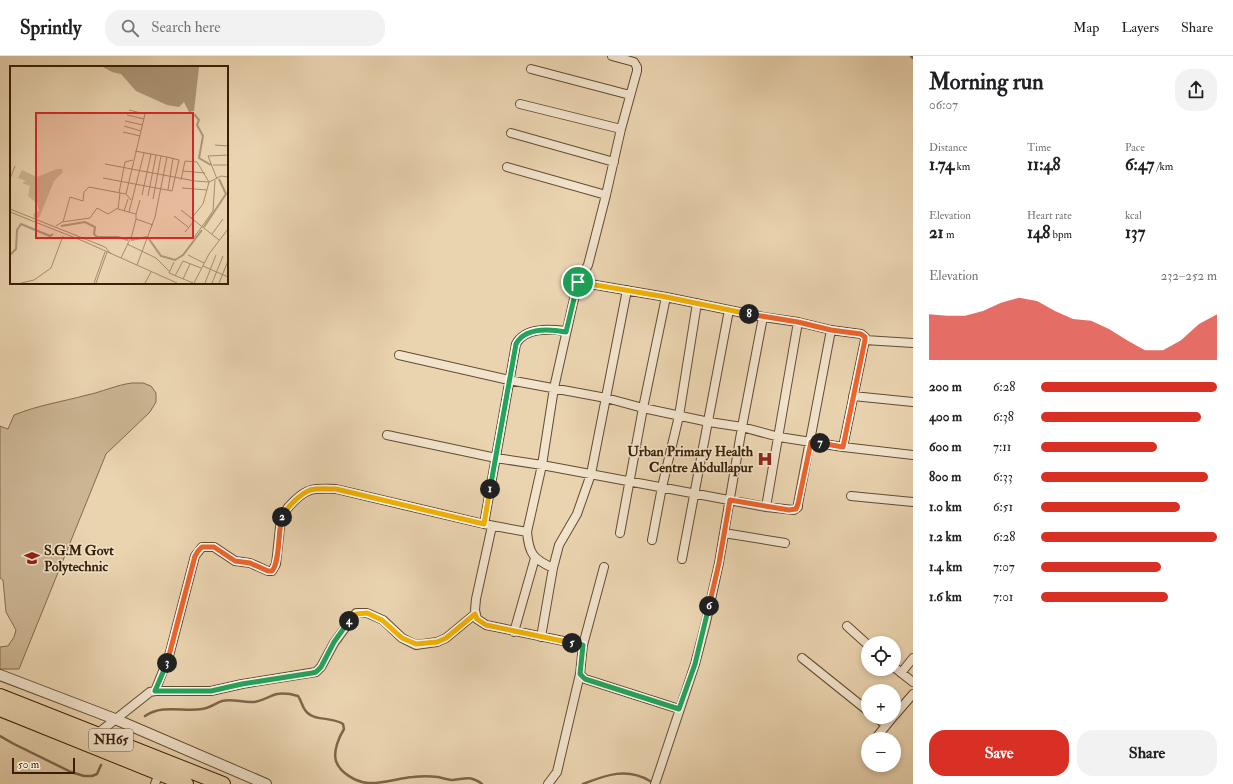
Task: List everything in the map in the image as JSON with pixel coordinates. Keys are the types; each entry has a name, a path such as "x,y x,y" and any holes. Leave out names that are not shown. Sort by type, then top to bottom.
{"highway":[{"name":"NH65","path":"0,696 223,784"},
{"name":"NH65","path":"0,709 157,779 186,784"}],"street":[{"path":"553,568 535,558 530,551 526,532 542,465 554,388 566,332 578,282 588,265 636,71 636,64 632,61 612,56"},
{"path":"531,69 630,95"},
{"path":"520,104 621,129"},
{"path":"511,133 614,162"},
{"path":"507,167 606,195"},
{"path":"578,282 666,297 763,317 798,322 831,330 861,334 865,337 865,340 843,447"},
{"path":"541,637 553,568 559,545 577,514 591,474 627,290"},
{"path":"620,533 643,408 666,297"},
{"path":"652,540 662,487 679,416 697,304"},
{"path":"682,559 729,310"},
{"path":"655,784 695,664 706,622 719,563 742,427 763,317"},
{"path":"766,506 798,322"},
{"path":"566,332 542,330 522,336 516,344 496,458 475,614 477,619 486,625 514,632 583,645"},
{"path":"387,435 496,458 794,510 798,507 831,330"},
{"path":"865,340 913,343"},
{"path":"399,355 509,380 606,398 679,416 742,427 779,437 843,447 913,455"},
{"path":"853,396 913,402"},
{"path":"155,691 169,656 195,556 198,551 202,547 214,547 235,561 250,563 268,571 272,571 276,564 281,518 294,501 309,490 336,489 488,525 526,532"},
{"path":"851,496 913,502"},
{"path":"724,533 785,543"},
{"path":"514,632 535,558"},
{"path":"548,784 557,772 580,674 583,645 604,566"},
{"path":"97,734 150,692 201,692 218,690 242,684 316,672 321,667 334,642 356,614 367,613 382,620 402,638 416,644 437,642 446,638 475,614"},
{"path":"847,626 861,639"},
{"path":"802,658 861,705"},
{"path":"913,658 901,673 913,682"},
{"path":"580,674 588,680 679,709"},
{"path":"0,675 115,719 266,784"},
{"path":"901,708 913,694"},
{"path":"880,732 886,725"}],"shaded area":[{"name":"S.G.M Govt Polytechnic","path":"132,383 143,383 151,386 156,393 156,402 150,412 106,454 19,669 0,669 0,647 8,646 14,637 16,630 6,612 3,580 0,578 0,426 8,429 14,415 41,406"}],"waterway":[{"path":"145,716 152,712 166,709 195,710 210,707 226,700 253,702 277,694 298,696 308,714 317,718 333,720 343,724 344,729 338,740 335,757 341,769 354,779 374,783 419,776 429,776 451,780 465,778 475,779 482,784"},
{"path":"0,736 71,772 84,776 92,776 97,774 101,765"},
{"path":"583,784 608,775 625,773 633,774 650,781"}],"place":[{"name":"Urban Primary Health Centre Abdullapur","path":"765,459"},
{"name":"S.G.M Govt Polytechnic","path":"32,558"}],"route":[{"path":"578,282 666,297 763,317 798,322 831,330 861,334 865,337 843,447 811,442 798,507 794,510 789,510 730,500 719,563 706,622 695,664 679,709 585,679 580,674 583,645 518,633 486,625 477,619 475,614 446,638 429,644 416,644 397,635 388,623 367,613 361,612 352,617 334,642 321,667 316,672 242,684 211,691 155,691 167,663 195,556 198,551 202,547 214,547 235,561 250,563 268,571 272,571 276,566 281,518 294,501 309,490 336,489 484,524 516,344 518,339 530,332 556,330 566,332 578,282"}]}
